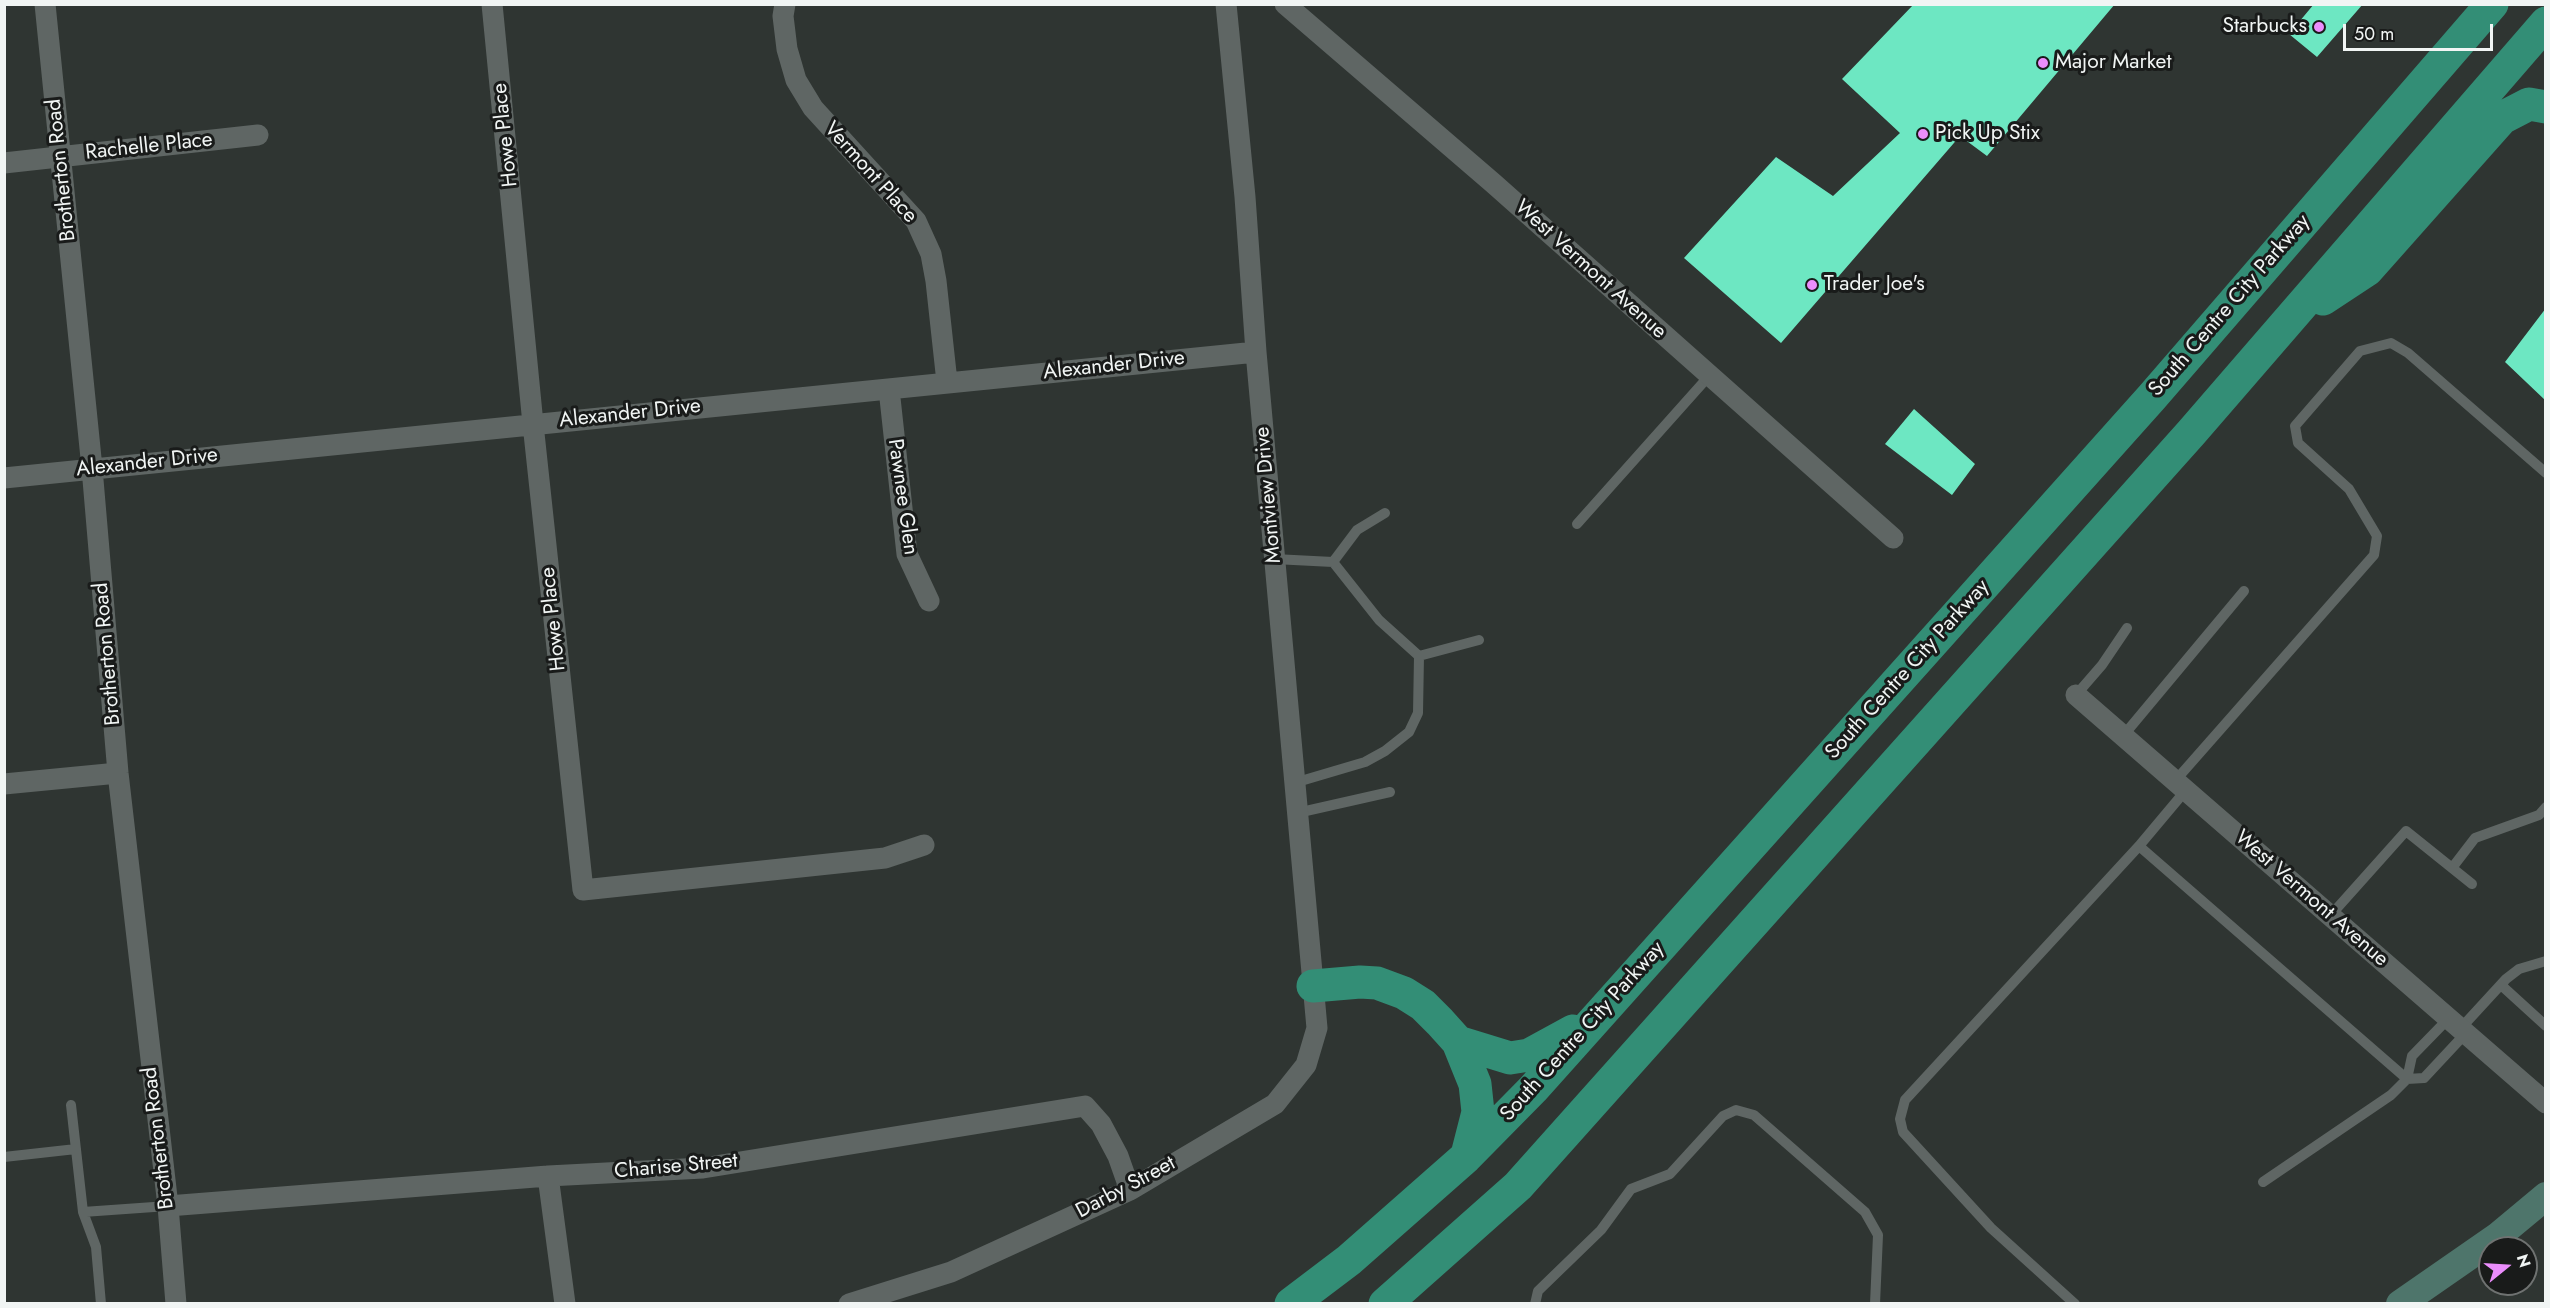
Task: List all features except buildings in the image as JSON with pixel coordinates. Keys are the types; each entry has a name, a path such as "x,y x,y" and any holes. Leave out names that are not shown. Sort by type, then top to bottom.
{"highway":[{"name":"South Centre City Parkway","path":"1291,1304 1349,1260 1466,1157 1599,1015 2144,405 2492,4"},
{"path":"1385,1304 1518,1186 2291,319 2546,23"},
{"path":"2291,319 2367,270 2502,118 2529,104 2546,107"},
{"path":"1313,986 1360,982 1391,987 1423,1005 1458,1042 1475,1084 1478,1112 1466,1157"},
{"path":"1458,1042 1510,1058 1529,1055 1599,1015"}],"main road":[{"path":"2400,1304 2498,1236 2546,1196"}],"street":[{"name":"Brotherton Road","path":"45,4 92,468 118,773 168,1206 176,1304"},
{"name":"Howe Place","path":"492,4 533,424 583,890 885,858 924,845"},
{"name":"Vermont Place","path":"785,4 783,16 796,80 813,108 916,221 931,254 947,382"},
{"name":"Montview Drive","path":"1226,4 1245,197 1256,352 1313,986"},
{"name":"West Vermont Avenue","path":"1285,4 1493,183 1893,538"},
{"name":"Rachelle Place","path":"4,163 258,135"},
{"name":"Alexander Drive","path":"4,478 1256,352"},
{"name":"Pawnee Glen","path":"889,389 907,554 929,601"},
{"name":"West Vermont Avenue","path":"2076,695 2546,1103"},
{"path":"4,784 118,773"},
{"name":"Darby Street","path":"849,1304 951,1272 1130,1190 1275,1104 1306,1065 1317,1028 1313,986"},
{"name":"Charise Street","path":"168,1206 548,1176 703,1168 1085,1106 1101,1124 1118,1156 1130,1190"},
{"path":"548,1176 565,1304"}],"lane":[{"path":"2075,1304 1991,1227 1903,1132 1900,1119 1905,1100 2139,846 2181,786 2374,555 2378,536 2349,489 2298,443 2295,426 2360,351 2391,343 2408,353 2546,473"},
{"path":"1577,524 1709,376"},
{"path":"1333,562 1356,530 1385,513"},
{"path":"1274,559 1333,562 1379,620 1419,656 1418,713 1409,732 1385,751 1365,762 1294,783"},
{"path":"2123,736 2244,591"},
{"path":"2076,695 2127,628"},
{"path":"1419,656 1479,640"},
{"path":"1297,813 1390,792"},
{"path":"2452,868 2475,838 2539,815 2546,807"},
{"path":"2330,916 2406,831 2472,884"},
{"path":"2139,846 2407,1079 2424,1078 2458,1026"},
{"path":"2263,1182 2391,1095 2407,1079 2412,1056 2458,1026 2519,969 2546,961"},
{"path":"2501,985 2546,1026"},
{"path":"71,1105 82,1212 96,1247 101,1304"},
{"path":"1535,1304 1538,1292 1601,1230 1631,1189 1670,1174 1723,1116 1736,1110 1754,1115 1865,1212 1878,1235 1875,1304"},
{"path":"4,1157 76,1149"},
{"path":"82,1212 168,1206"}],"place":[{"name":"Starbucks","path":"2319,27"},
{"name":"Major Market","path":"2043,63"},
{"name":"Pick Up Stix","path":"1923,134"},
{"name":"Trader Joe's","path":"1812,285"}]}
